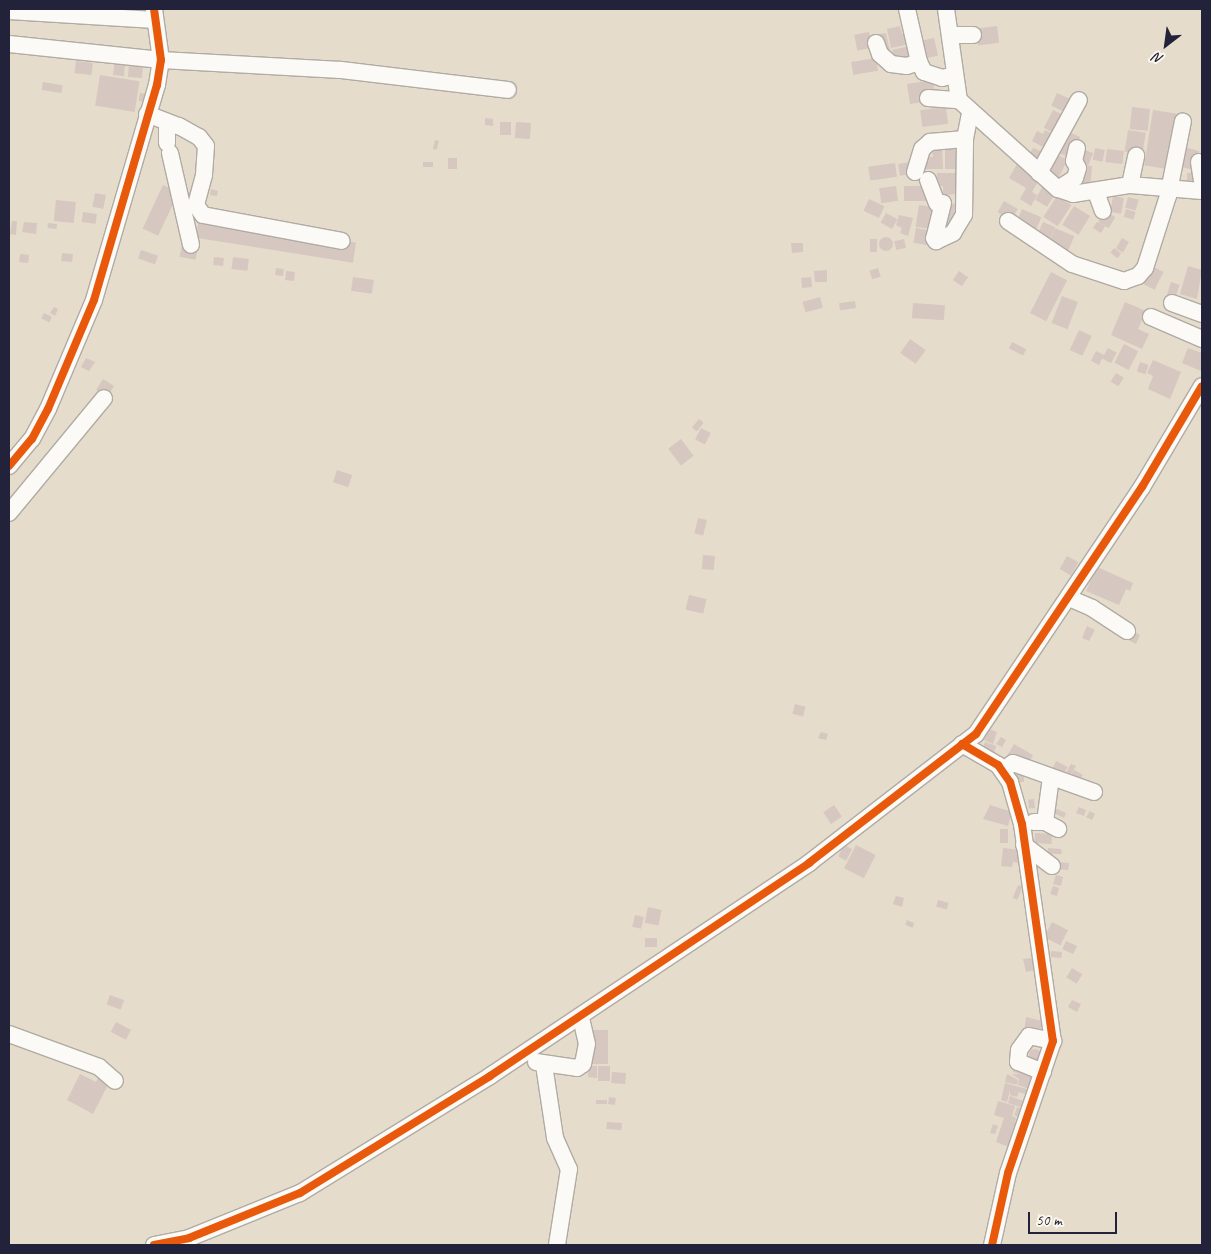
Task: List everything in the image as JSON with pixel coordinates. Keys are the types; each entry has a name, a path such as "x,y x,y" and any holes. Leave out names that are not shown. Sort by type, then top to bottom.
{"street":[{"path":"907,9 919,62 924,72 932,76 955,75"},
{"path":"946,9 959,100 970,114 1058,189 1073,194 1096,192 1130,185 1176,187 1202,191"},
{"path":"9,11 155,14 161,60 158,85 147,114 94,300 44,416 32,439 9,466"},
{"path":"950,35 974,36"},
{"path":"876,43 880,54 891,64 907,66 919,62"},
{"path":"9,44 161,60 341,70 508,90"},
{"path":"928,98 959,100"},
{"path":"1039,173 1079,100"},
{"path":"147,114 199,137 206,146 204,174 196,204 202,215 342,241"},
{"path":"965,139 930,142 922,149 921,176 937,203 934,238 936,240 947,238 960,225 964,215 965,139 970,114"},
{"path":"1008,221 1072,264 1124,281 1138,276 1144,268 1176,187 1183,121"},
{"path":"167,122 169,148 191,245"},
{"path":"1058,189 1075,178 1078,168 1074,161 1077,148"},
{"path":"1130,185 1136,156"},
{"path":"1176,187 1192,166 1202,180"},
{"path":"1096,192 1103,211"},
{"path":"937,203 964,200"},
{"path":"1172,303 1202,314"},
{"path":"1151,317 1202,339"},
{"path":"154,1245 194,1241 300,1193 581,1017 809,863 976,734 1142,487 1202,386"},
{"path":"9,513 104,398"},
{"path":"1068,598 1127,630"},
{"path":"962,744 987,757 1003,770 1010,782 1022,824 1053,1041 1008,1173 992,1245"},
{"path":"1003,770 1008,763 1013,763 1094,792"},
{"path":"1022,824 1051,826 1051,777"},
{"path":"1024,845 1052,866"},
{"path":"520,1056 544,1064 577,1068 584,1064 587,1044 581,1017"},
{"path":"9,1034 99,1068 115,1081"},
{"path":"1043,1072 1018,1062 1019,1050 1029,1036 1053,1041"},
{"path":"544,1064 553,1128 570,1169 557,1245"}],"building":[{"path":"900,26 902,34 908,33 910,44 891,48 887,29"},
{"path":"997,26 999,43 978,45 976,29"},
{"path":"869,32 872,48 857,51 854,35"},
{"path":"886,33 890,51 882,52 879,34"},
{"path":"934,38 938,56 923,59 919,41"},
{"path":"911,46 914,61 895,64 892,50"},
{"path":"876,58 878,71 853,75 851,62"},
{"path":"115,60 125,62 124,76 113,75"},
{"path":"76,61 93,63 91,75 75,73"},
{"path":"129,63 143,64 142,78 128,77"},
{"path":"100,75 140,81 135,112 95,106"},
{"path":"933,80 935,95 923,102 910,104 907,84"},
{"path":"43,82 63,85 62,93 42,90"},
{"path":"140,93 146,94 145,102 139,101"},
{"path":"1057,93 1075,101 1070,114 1051,106"},
{"path":"946,107 948,124 922,127 920,110"},
{"path":"1132,107 1150,109 1148,131 1130,129"},
{"path":"1053,110 1065,116 1056,134 1044,128"},
{"path":"1153,110 1179,114 1170,169 1144,165"},
{"path":"485,118 493,119 493,126 485,125"},
{"path":"500,122 511,122 511,135 500,135"},
{"path":"516,122 531,123 530,139 515,138"},
{"path":"1045,130 1055,135 1047,149 1032,141 1037,131 1043,134"},
{"path":"1128,130 1146,133 1142,155 1125,152"},
{"path":"1071,133 1080,137 1071,158 1056,152 1062,138 1067,140"},
{"path":"435,140 439,141 437,150 433,149"},
{"path":"932,146 942,146 943,169 924,169 923,157 933,157"},
{"path":"945,146 960,146 960,169 945,169"},
{"path":"1185,147 1199,151 1194,170 1179,166"},
{"path":"1033,148 1045,153 1039,166 1028,157"},
{"path":"1080,148 1093,153 1088,165 1075,160"},
{"path":"1095,148 1105,150 1103,162 1093,160"},
{"path":"1107,149 1124,151 1122,164 1105,162"},
{"path":"1056,154 1068,160 1057,181 1045,175"},
{"path":"448,158 457,158 457,169 448,169"},
{"path":"423,162 433,162 433,167 423,167"},
{"path":"910,162 912,174 900,176 898,164"},
{"path":"895,163 897,177 870,181 868,167"},
{"path":"1017,164 1041,177 1032,192 1037,195 1031,206 1020,199 1026,188 1009,178"},
{"path":"1079,165 1092,166 1091,185 1078,184"},
{"path":"937,173 957,173 958,194 943,195 943,186 937,186"},
{"path":"1187,173 1194,173 1194,184 1187,184"},
{"path":"163,185 178,192 158,236 143,229"},
{"path":"896,186 898,201 881,203 879,188"},
{"path":"904,186 928,186 928,201 904,201"},
{"path":"1043,186 1055,193 1047,207 1035,200"},
{"path":"211,189 218,191 217,196 210,195"},
{"path":"95,193 106,195 103,209 93,207"},
{"path":"1057,196 1071,205 1058,226 1043,217"},
{"path":"1113,196 1124,198 1121,214 1110,212"},
{"path":"1128,197 1139,200 1136,210 1125,208"},
{"path":"869,199 884,206 879,218 864,211"},
{"path":"56,200 76,202 74,223 54,221"},
{"path":"1004,201 1018,209 1011,220 998,212"},
{"path":"945,203 957,204 956,212 944,211"},
{"path":"919,205 937,208 933,230 916,227"},
{"path":"1074,206 1090,216 1078,235 1062,225"},
{"path":"1022,209 1041,217 1036,230 1017,222"},
{"path":"1126,209 1136,212 1133,220 1124,217"},
{"path":"1105,211 1115,217 1109,228 1098,222"},
{"path":"83,212 97,214 95,224 82,222"},
{"path":"945,212 958,212 958,226 945,226"},
{"path":"886,213 897,219 892,229 881,223"},
{"path":"899,215 913,218 908,236 900,233 902,228 896,225"},
{"path":"199,218 356,243 353,263 196,238"},
{"path":"12,221 17,221 16,235 10,234"},
{"path":"24,222 37,223 36,234 22,232"},
{"path":"1043,222 1055,227 1049,241 1037,236"},
{"path":"1097,222 1105,226 1101,233 1093,228"},
{"path":"48,223 57,224 56,229 47,228"},
{"path":"916,228 933,231 930,246 913,243"},
{"path":"1055,228 1074,236 1067,253 1048,245"},
{"path":"883,237 889,237 893,244 889,251 883,251 879,247 879,241"},
{"path":"1122,238 1129,242 1123,252 1116,248"},
{"path":"870,239 877,239 877,252 870,252"},
{"path":"904,239 906,248 896,250 894,241"},
{"path":"791,243 803,243 803,252 792,253"},
{"path":"182,245 198,248 195,260 180,257"},
{"path":"1114,248 1121,253 1118,258 1110,253"},
{"path":"141,250 158,256 155,264 138,259"},
{"path":"62,253 73,254 72,262 61,261"},
{"path":"20,254 29,255 28,263 19,262"},
{"path":"214,257 224,258 223,266 213,265"},
{"path":"233,257 249,259 247,271 232,269"},
{"path":"1152,266 1164,272 1155,290 1143,284"},
{"path":"1188,266 1202,270 1197,299 1180,294"},
{"path":"276,268 284,269 283,276 275,275"},
{"path":"878,268 881,277 872,279 869,271"},
{"path":"827,270 827,282 815,282 814,271"},
{"path":"286,271 295,272 294,281 285,280"},
{"path":"959,271 968,277 962,286 953,280"},
{"path":"1051,272 1067,280 1046,321 1030,313"},
{"path":"353,277 374,280 372,294 351,291"},
{"path":"811,277 812,287 802,288 801,278"},
{"path":"1171,282 1180,285 1174,301 1166,298"},
{"path":"1062,296 1078,302 1067,329 1052,323"},
{"path":"820,297 823,308 805,312 803,302"},
{"path":"855,301 856,308 840,310 839,303"},
{"path":"1125,302 1146,311 1138,329 1149,334 1142,349 1111,335"},
{"path":"913,303 945,305 944,320 912,318"},
{"path":"54,307 58,309 55,316 50,313"},
{"path":"44,313 52,317 49,322 41,318"},
{"path":"1079,330 1092,336 1082,356 1070,350"},
{"path":"910,339 926,350 916,364 900,353"},
{"path":"1012,342 1026,349 1023,356 1009,348"},
{"path":"1124,344 1138,351 1129,370 1114,363"},
{"path":"1108,348 1117,353 1111,363 1102,358"},
{"path":"1188,348 1202,353 1201,371 1182,363"},
{"path":"1096,351 1104,355 1099,365 1091,361"},
{"path":"86,358 95,362 89,371 81,367"},
{"path":"1153,360 1181,372 1170,399 1148,389 1153,376 1147,373"},
{"path":"1140,362 1149,365 1145,374 1137,372"},
{"path":"1116,373 1124,378 1118,386 1111,381"},
{"path":"103,379 114,386 107,397 96,390"},
{"path":"699,419 704,423 697,431 692,428"},
{"path":"701,428 711,433 705,445 695,440"},
{"path":"681,439 694,456 681,465 668,449"},
{"path":"337,470 352,475 348,487 333,482"},
{"path":"698,518 707,520 703,536 694,534"},
{"path":"703,555 715,556 714,570 702,569"},
{"path":"1067,556 1078,562 1071,575 1060,569"},
{"path":"1097,567 1133,583 1130,591 1126,589 1119,605 1086,591"},
{"path":"689,595 707,599 703,614 686,610"},
{"path":"1087,626 1095,630 1089,641 1082,638"},
{"path":"1133,631 1140,635 1136,644 1128,640"},
{"path":"795,704 806,707 803,717 792,714"},
{"path":"989,729 997,732 993,744 984,740"},
{"path":"821,732 828,734 826,740 818,738"},
{"path":"1001,737 1006,740 1002,747 996,744"},
{"path":"985,742 996,746 993,755 982,750"},
{"path":"1014,744 1033,755 1027,766 1008,755"},
{"path":"1056,761 1068,767 1063,776 1051,770"},
{"path":"1071,764 1076,766 1070,776 1066,773"},
{"path":"1074,770 1083,775 1077,785 1068,780"},
{"path":"1024,773 1024,782 1013,782 1012,774"},
{"path":"1034,799 1035,808 1029,809 1028,800"},
{"path":"834,805 842,817 831,824 823,812"},
{"path":"990,805 1012,812 1008,826 983,819"},
{"path":"1052,807 1066,813 1064,818 1054,813"},
{"path":"1079,807 1086,810 1084,816 1076,813"},
{"path":"1090,811 1095,814 1092,820 1086,817"},
{"path":"1000,829 1008,829 1008,843 1000,843"},
{"path":"1035,833 1052,834 1051,844 1034,843"},
{"path":"844,845 852,849 846,861 838,857"},
{"path":"856,845 876,855 864,878 844,868"},
{"path":"1003,848 1020,850 1018,863 1013,862 1012,867 1001,866"},
{"path":"1048,848 1061,849 1062,854 1048,854"},
{"path":"1059,862 1069,863 1068,870 1058,869"},
{"path":"1056,875 1063,877 1061,886 1053,884"},
{"path":"1018,885 1023,887 1017,900 1013,898"},
{"path":"1053,886 1059,888 1057,896 1050,894"},
{"path":"896,896 904,898 902,907 893,904"},
{"path":"938,900 949,903 947,910 936,907"},
{"path":"648,907 662,910 658,926 645,923"},
{"path":"635,915 644,917 641,929 632,927"},
{"path":"907,920 914,923 912,928 905,925"},
{"path":"1052,922 1068,930 1060,945 1044,937"},
{"path":"645,938 657,938 657,947 645,947"},
{"path":"1066,941 1077,946 1073,954 1062,949"},
{"path":"1051,951 1062,952 1061,958 1050,957"},
{"path":"1033,958 1035,970 1026,972 1023,959"},
{"path":"1072,968 1082,974 1077,984 1066,977"},
{"path":"110,995 124,1000 121,1010 107,1004"},
{"path":"1072,1000 1081,1004 1077,1012 1068,1007"},
{"path":"1026,1017 1042,1021 1041,1029 1031,1027 1030,1033 1024,1032"},
{"path":"116,1022 131,1030 126,1040 111,1032"},
{"path":"589,1030 608,1030 608,1064 589,1064"},
{"path":"1035,1049 1041,1055 1035,1061 1029,1055"},
{"path":"589,1066 597,1066 597,1078 588,1077"},
{"path":"598,1066 610,1066 610,1081 598,1081"},
{"path":"1014,1069 1037,1072 1032,1090 1018,1085 1019,1079 1012,1074 1021,1074 1013,1072"},
{"path":"612,1072 626,1073 625,1084 611,1083"},
{"path":"100,1073 111,1079 93,1114 67,1100 80,1074 96,1082"},
{"path":"1007,1074 1018,1080 1017,1085 1005,1082"},
{"path":"1005,1083 1030,1090 1028,1095 1026,1091 1025,1094 1019,1092 1017,1097 1010,1095 1010,1090 1007,1102 1001,1100"},
{"path":"1010,1096 1026,1102 1024,1108 1008,1103"},
{"path":"609,1097 616,1098 615,1105 608,1104"},
{"path":"596,1100 607,1100 607,1104 596,1104"},
{"path":"998,1101 1015,1106 1012,1116 1016,1118 1015,1122 1005,1119 1020,1124 1012,1148 996,1142 1004,1118 994,1115"},
{"path":"1017,1107 1026,1110 1023,1118 1014,1116"},
{"path":"607,1122 622,1123 621,1130 607,1129"},
{"path":"993,1124 998,1126 995,1134 990,1133"}],"cycle path":[{"path":"9,466 32,439 48,409 94,300 157,85 161,60 154,9"},
{"path":"154,1245 189,1238 300,1193 490,1076 809,863 976,734 1142,487 1202,386"},
{"path":"962,744 998,765 1010,782 1022,824 1053,1041 1008,1173 992,1245"}]}
